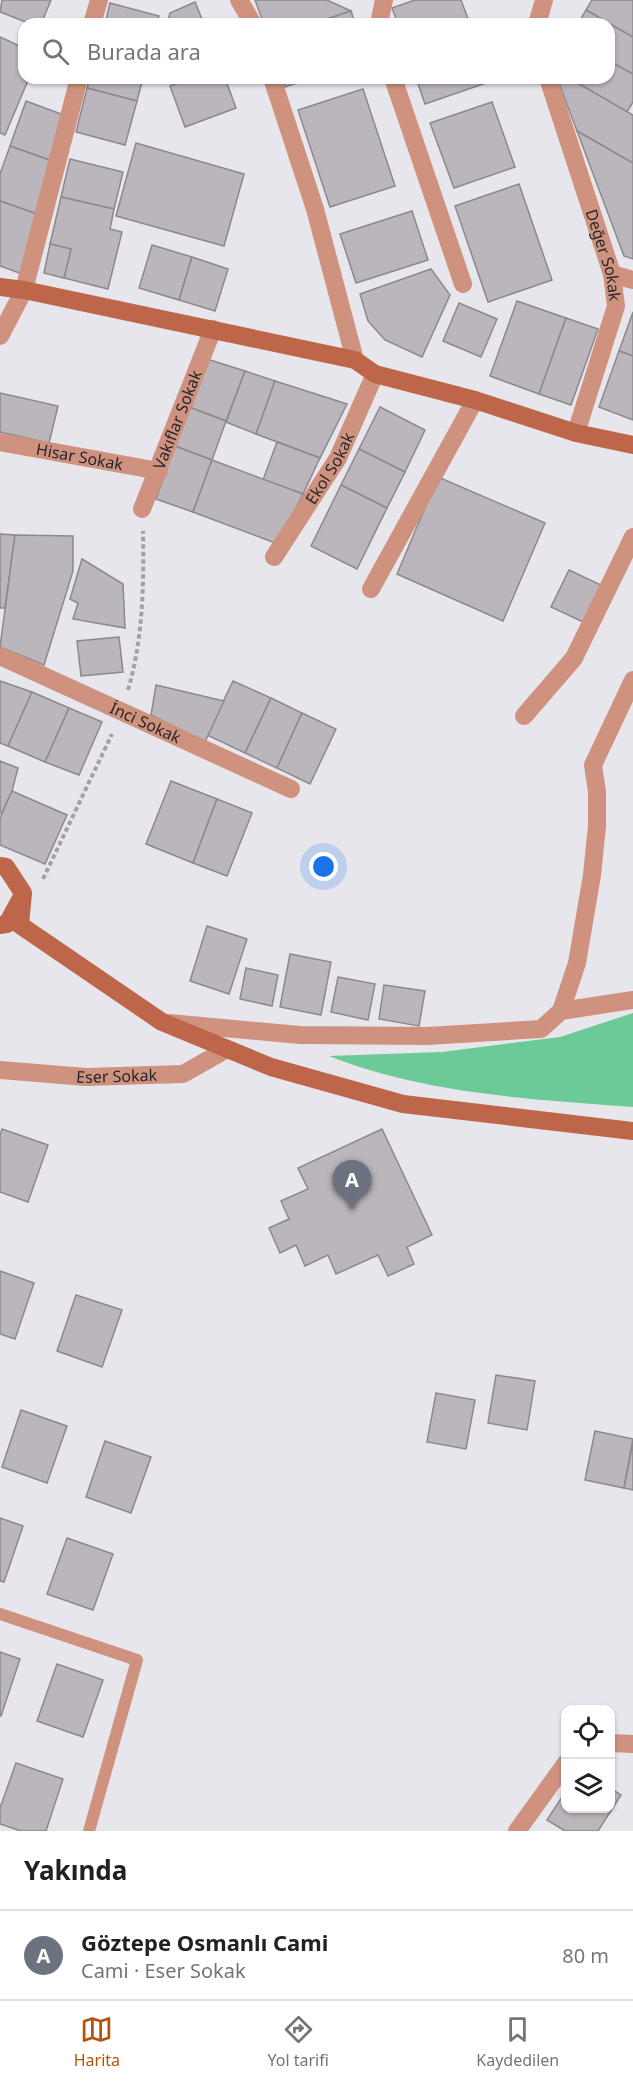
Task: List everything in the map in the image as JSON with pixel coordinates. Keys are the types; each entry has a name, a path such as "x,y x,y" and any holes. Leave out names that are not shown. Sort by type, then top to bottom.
{"street":[{"path":"94,18 99,0"},
{"path":"239,0 250,18"},
{"path":"380,18 384,0"},
{"path":"539,18 544,0"},
{"path":"0,336 24,290 77,84"},
{"path":"274,84 315,209 355,360"},
{"path":"395,84 463,284"},
{"name":"Değer Sokak","path":"550,84 612,274 616,306 576,434"},
{"path":"612,274 633,280"},
{"path":"0,287 24,290 355,360 375,374 474,400 576,434 633,445"},
{"name":"Vakıflar Sokak","path":"142,510 213,329"},
{"name":"Ekol Sokak","path":"274,557 338,458 375,374"},
{"path":"371,589 474,400"},
{"name":"Hisar Sokak","path":"0,442 159,471"},
{"path":"524,716 574,658 632,540"},
{"name":"İnci Sokak","path":"0,656 291,789"},
{"path":"162,1022 300,1035 428,1036 541,1029 561,1011 577,963 592,875 597,826 597,792 593,765 633,680"},
{"path":"0,866 6,867 23,893 20,925 162,1022 272,1067 403,1104 633,1131"},
{"path":"0,925 7,924 23,893"},
{"path":"561,1011 633,1000"},
{"name":"Eser Sokak","path":"0,1070 86,1077 183,1074 227,1049"},
{"path":"615,1743 633,1744"},
{"path":"517,1831 561,1770"}],"lane":[{"path":"0,1614 137,1660 89,1831"}],"green space":[{"path":"633,1013 633,1107 478,1093 440,1087 365,1069 329,1056 442,1052 560,1037"}],"building":[{"path":"2,0 51,0 44,18 18,19 0,12"},
{"path":"255,0 327,0 351,11 330,18 262,18"},
{"path":"415,0 461,0 468,18 396,18 392,8"},
{"path":"592,0 633,0 633,37 615,27 615,18 600,18 586,10"},
{"path":"195,2 202,18 169,18 170,13"},
{"path":"110,3 159,16 158,18 106,18"},
{"path":"586,10 600,18 581,18"},
{"path":"351,11 353,18 330,18"},
{"path":"615,27 633,37 633,74 615,64"},
{"path":"0,37 18,45 18,84 26,84 5,135 0,133"},
{"path":"615,64 633,74 633,102 627,112 579,84 615,84"},
{"path":"88,84 141,84 137,101 87,88"},
{"path":"175,84 227,84 236,108 185,127 170,86"},
{"path":"418,84 483,84 425,104"},
{"path":"559,84 579,84 633,115 633,163 577,131"},
{"path":"87,88 137,101 125,145 76,132"},
{"path":"363,89 395,186 330,207 298,110"},
{"path":"26,101 64,115 52,161 10,146"},
{"path":"492,102 515,167 454,188 430,123"},
{"path":"577,131 633,163 633,259 624,256"},
{"path":"136,143 244,174 224,246 116,216"},
{"path":"10,146 52,161 37,214 0,201 0,174"},
{"path":"70,159 123,172 114,209 61,197"},
{"path":"519,184 552,280 488,302 455,206"},
{"path":"61,197 114,209 110,229 122,232 108,289 64,278 71,249 50,244"},
{"path":"0,201 37,214 22,274 0,266"},
{"path":"412,211 428,260 356,283 340,234"},
{"path":"50,244 71,249 64,278 44,273"},
{"path":"152,245 192,257 179,300 139,288"},
{"path":"192,257 228,269 215,311 179,300"},
{"path":"431,269 450,295 422,357 385,340 368,321 360,294"},
{"path":"517,301 566,318 539,394 490,376"},
{"path":"459,303 497,319 481,357 443,341"},
{"path":"633,312 633,356 619,351"},
{"path":"566,318 598,329 571,405 539,394"},
{"path":"619,351 633,356 633,420 599,407"},
{"path":"207,359 245,371 226,421 189,407"},
{"path":"245,371 275,381 256,434 226,422"},
{"path":"275,381 347,404 320,458 256,434"},
{"path":"0,393 58,406 49,443 0,432"},
{"path":"189,407 226,421 212,460 175,446"},
{"path":"380,407 425,430 405,472 359,449"},
{"path":"277,442 320,458 303,494 263,480"},
{"path":"175,446 212,460 193,512 156,499"},
{"path":"359,449 405,472 387,508 341,485"},
{"path":"212,460 303,494 278,544 193,512"},
{"path":"438,477 545,523 503,621 397,574"},
{"path":"341,485 387,508 357,569 311,546"},
{"path":"0,534 15,535 5,608 0,608"},
{"path":"15,535 73,536 73,571 44,665 0,647"},
{"path":"82,559 123,584 125,628 73,619 78,603 70,599"},
{"path":"569,570 601,585 583,622 551,607"},
{"path":"119,637 123,672 81,676 77,641"},
{"path":"0,681 32,692 8,746 0,743"},
{"path":"233,681 271,698 245,753 207,735"},
{"path":"156,685 224,701 205,742 151,715"},
{"path":"32,692 69,708 45,762 8,746"},
{"path":"271,698 302,713 277,768 245,753"},
{"path":"69,708 102,722 79,775 45,762"},
{"path":"302,713 336,729 310,784 277,768"},
{"path":"0,761 18,768 12,791 2,813 0,813"},
{"path":"171,781 217,799 193,863 146,844"},
{"path":"12,791 67,815 45,864 0,845 0,818"},
{"path":"217,799 252,813 227,876 193,863"},
{"path":"207,926 247,939 229,994 190,981"},
{"path":"290,954 331,962 321,1015 280,1007"},
{"path":"246,968 278,975 272,1006 240,999"},
{"path":"338,977 375,984 368,1020 331,1012"},
{"path":"384,985 425,991 419,1026 379,1019"},
{"path":"2,1129 48,1145 28,1202 0,1192 0,1135"},
{"path":"382,1129 432,1235 407,1247 414,1264 388,1276 378,1255 336,1274 328,1255 305,1266 296,1245 280,1253 269,1228 289,1219 281,1201 308,1189 298,1168"},
{"path":"0,1271 34,1283 15,1339 0,1334"},
{"path":"76,1295 122,1310 102,1367 57,1351"},
{"path":"496,1375 535,1381 527,1430 488,1423"},
{"path":"436,1393 475,1400 466,1449 427,1442"},
{"path":"21,1410 67,1426 47,1483 2,1467"},
{"path":"595,1431 633,1439 624,1488 585,1480"},
{"path":"105,1441 151,1457 131,1513 86,1497"},
{"path":"633,1442 633,1490 624,1488"},
{"path":"0,1518 23,1526 4,1582 0,1581"},
{"path":"67,1538 113,1554 93,1610 47,1594"},
{"path":"0,1652 20,1659 1,1716 0,1715"},
{"path":"57,1664 103,1680 83,1737 37,1721"},
{"path":"16,1763 63,1779 46,1831 21,1831 0,1824 0,1808"},
{"path":"615,1791 621,1795 615,1804"},
{"path":"561,1799 561,1813 610,1813 598,1831 565,1831 547,1820"}],"place":[{"name":"Göztepe Osmanlı Cami","path":"352,1210"}]}
